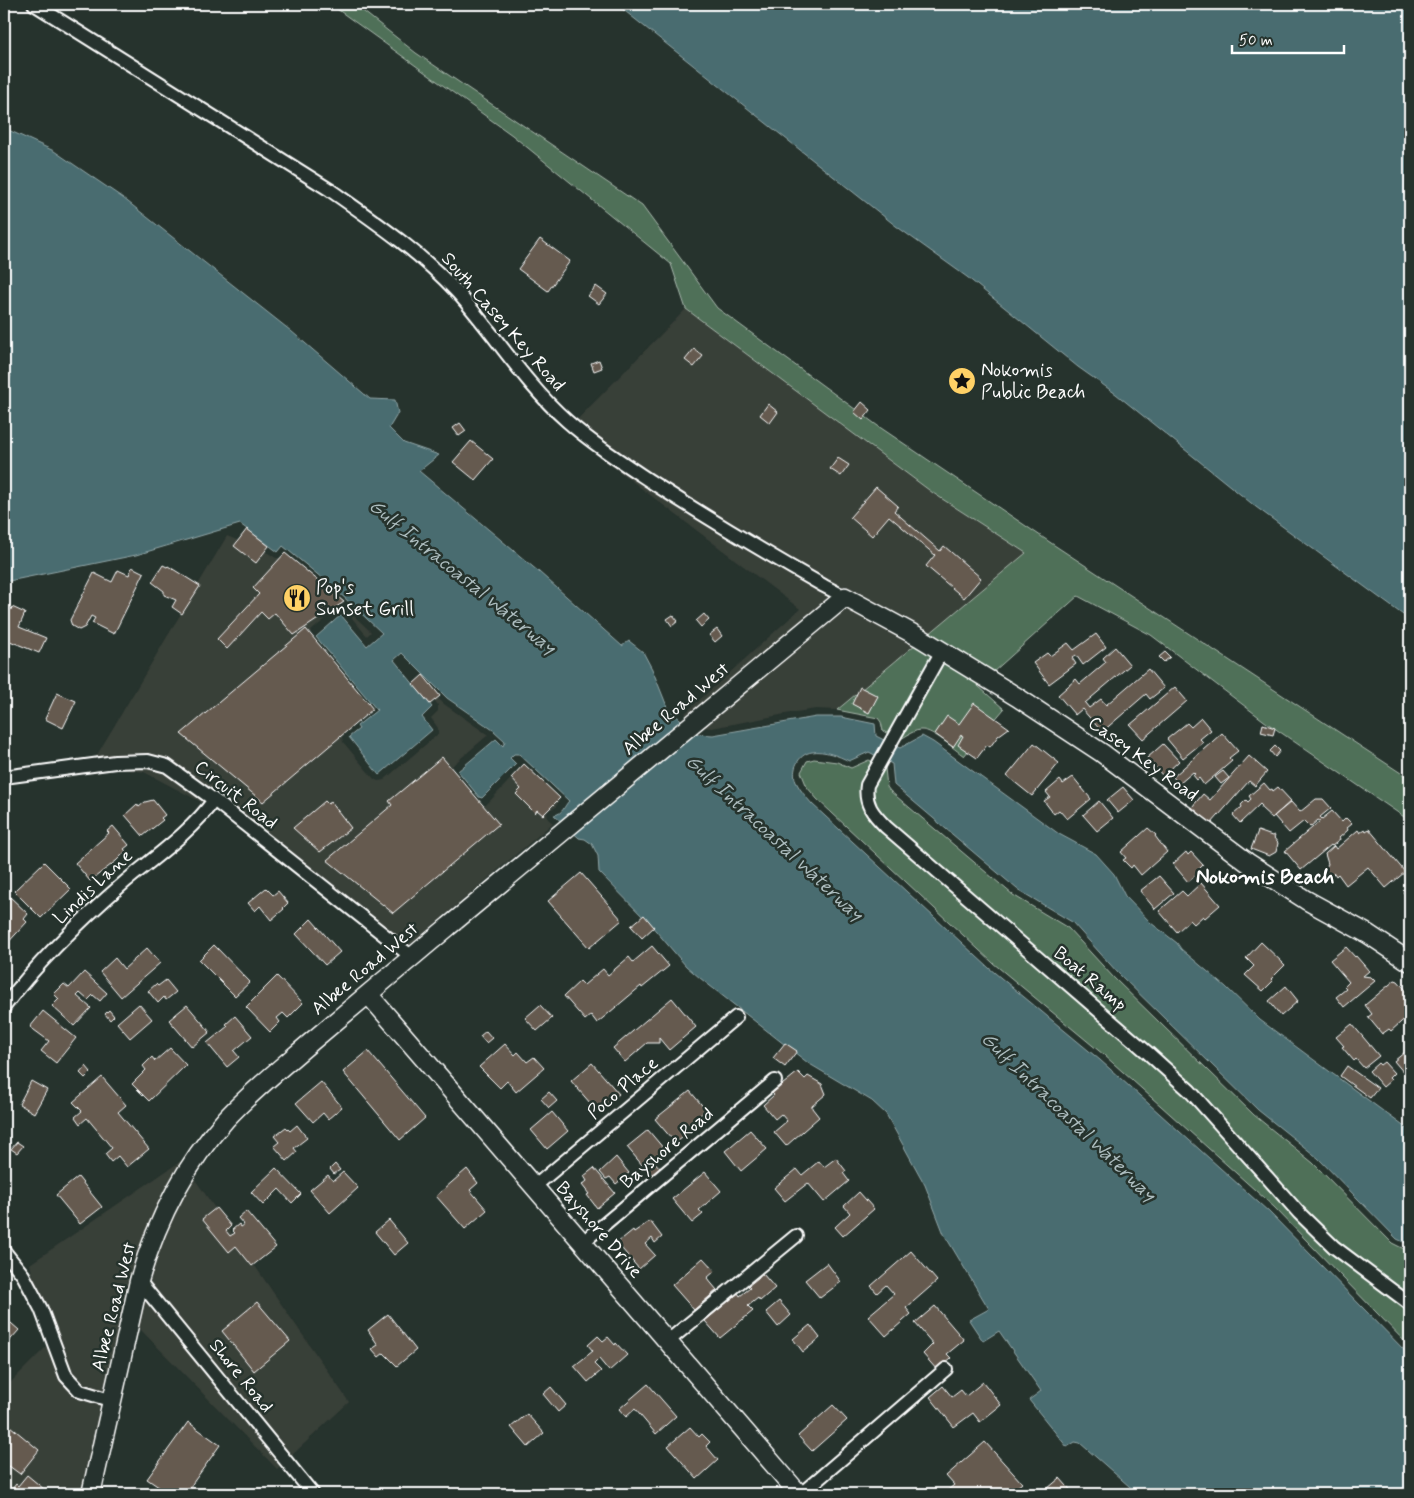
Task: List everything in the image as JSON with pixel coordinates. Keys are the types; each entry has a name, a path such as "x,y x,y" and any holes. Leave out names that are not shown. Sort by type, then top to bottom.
{"street":[{"name":"South Casey Key Road","path":"34,4 330,190 412,251 441,276 484,324 526,380 550,405 608,454 702,515 824,586 845,596"},
{"name":"Casey Key Road","path":"845,596 942,651 1102,753 1247,862 1306,900 1368,934 1410,962"},
{"name":"Albee Road West","path":"91,1494 139,1281 155,1234 175,1192 191,1166 226,1120 272,1076 368,994 845,596"},
{"name":"Boat Ramp","path":"942,651 867,785 865,795 868,804 876,816 886,827 1190,1091 1263,1174 1334,1247 1410,1304"},
{"name":"Circuit Road","path":"4,777 115,762 148,761 167,766 214,800 412,958"},
{"name":"Lindis Lane","path":"4,1007 26,979 72,931 124,882 200,817 214,800"},
{"name":"Bayshore Drive","path":"368,994 800,1494"},
{"name":"Poco Place","path":"534,1187 736,1017"},
{"name":"Bayshore Road","path":"582,1243 775,1081"},
{"path":"667,1342 796,1236"},
{"path":"4,1250 22,1275 41,1309 66,1376 80,1391 113,1401"},
{"name":"Shore Road","path":"139,1281 313,1494"},
{"path":"800,1494 946,1369"}],"shaded area":[{"path":"686,309 933,493 1027,553 929,634 850,590 846,585 843,587 841,585 838,591 688,716 685,713 800,609 566,431"},
{"path":"227,536 276,558 281,558 330,593 371,632 367,636 346,611 340,608 309,634 343,733 343,742 374,779 378,781 384,780 438,734 438,728 431,718 438,711 438,705 416,677 444,704 488,735 453,765 451,769 482,805 486,805 523,766 559,801 555,808 547,812 548,819 553,823 403,951 222,813 144,772 91,765"},
{"path":"847,607 916,644 837,710 816,709 712,728 702,727"},
{"path":"181,1161 183,1163 168,1188 148,1230 131,1278 82,1494 4,1494 4,1389 49,1344 30,1264"},
{"path":"194,1178 349,1402 277,1469 138,1327 147,1284 157,1253 171,1219"}],"green space":[{"path":"330,4 354,4 416,53 642,206 717,308 878,426 1054,545 1410,779 1410,821 1267,723 1151,635 1078,596 992,673 929,634 1026,553 933,493 686,309 671,264 512,135"},
{"path":"916,644 980,684 978,686 1004,709 964,756 927,731 916,731 899,740 883,731 878,718 837,710"},
{"path":"814,759 837,762 851,768 869,760 885,768 887,787 890,791 1013,895 1068,928 1114,978 1254,1115 1313,1163 1392,1243 1410,1252 1410,1347 1274,1207 1104,1055 993,963 817,799 807,787 801,772 807,761"}],"water":[{"path":"616,4 1410,4 1410,620 1256,507 1116,394 1078,367 967,277 896,226"},
{"name":"Gulf Intracoastal Waterway","path":"4,128 54,151 123,198 291,331 370,399 395,400 398,413 389,428 404,443 439,455 419,471 539,572 622,646 629,641 643,652 668,709 698,734 713,735 816,717 841,717 875,724 876,736 900,748 922,736 933,742 1059,834 1096,854 1114,874 1125,896 1151,923 1177,943 1181,949 1226,987 1260,1020 1410,1131 1410,1245 1397,1239 1318,1158 1258,1110 1118,973 1072,922 1017,889 894,785 892,764 869,752 849,761 836,755 817,752 807,753 799,759 794,773 796,782 812,804 989,968 1100,1060 1269,1212 1410,1356 1410,1494 1138,1494 1080,1443 1075,1442 1067,1447 1029,1400 1041,1391 999,1331 983,1341 969,1320 989,1309 944,1234 925,1185 886,1114 872,1101 808,1063 686,966 650,924 599,872 598,856 592,844 585,839 579,838 554,815 561,811 569,801 519,754 514,754 510,758 516,764 482,798 479,797 458,771 496,739 503,746 505,741 493,730 447,698 402,653 394,660 432,707 422,717 432,730 379,775 349,737 359,729 357,726 377,710 316,637 341,615 367,646 382,633 334,588 283,546 278,552 240,524 136,555 4,582 4,388 7,387 11,376 4,366"}],"building":[{"path":"540,239 570,261 548,291 518,269"},
{"path":"596,286 607,294 599,304 588,296"},
{"path":"694,349 703,356 694,367 685,360"},
{"path":"599,360 602,368 594,371 591,363"},
{"path":"862,402 871,410 863,420 854,412"},
{"path":"768,404 778,412 770,423 760,415"},
{"path":"460,423 466,431 459,436 453,428"},
{"path":"471,441 493,459 475,480 453,462"},
{"path":"838,458 849,465 841,476 830,469"},
{"path":"876,487 898,506 894,511 940,551 944,546 981,578 964,598 926,566 935,555 889,516 872,536 850,517"},
{"path":"247,529 269,546 256,563 234,546"},
{"name":"Pop's Sunset Grill","path":"285,553 344,602 294,635 275,613 268,619 261,612 227,649 217,639 259,594 253,588"},
{"path":"163,565 168,566 200,586 182,614 172,607 176,600 164,595 164,591 152,582"},
{"path":"132,567 144,573 114,634 92,623 95,618 91,616 85,627 79,630 72,626 70,620 94,573 112,582 118,570 129,575"},
{"path":"4,607 11,610 12,607 25,613 19,627 46,638 39,653 5,639 4,642"},
{"path":"704,614 709,620 701,627 696,621"},
{"path":"673,615 678,621 672,626 667,619"},
{"path":"306,629 373,709 263,802 181,734"},
{"path":"717,629 722,636 715,642 709,635"},
{"path":"1096,634 1106,647 1083,665 1076,655 1072,658 1076,664 1049,684 1033,663 1047,653 1050,656 1068,643 1074,650"},
{"path":"1115,647 1130,665 1085,703 1089,708 1101,699 1106,705 1148,669 1164,688 1150,699 1146,694 1102,732 1082,709 1075,715 1058,695 1076,679 1080,684 1106,662 1103,658"},
{"path":"1165,652 1170,657 1164,662 1159,657"},
{"path":"423,675 440,696 430,704 413,684"},
{"path":"860,687 878,696 869,713 852,704"},
{"path":"1175,687 1187,701 1143,739 1130,725"},
{"path":"57,693 76,701 63,728 45,719"},
{"path":"974,703 1009,728 998,736 990,747 987,745 977,758 958,745 963,736 961,735 953,747 935,734 947,716 959,724"},
{"path":"1201,718 1211,730 1200,739 1203,742 1183,758 1167,739 1187,723 1191,727"},
{"path":"1263,724 1275,728 1273,735 1261,732"},
{"path":"1222,733 1238,751 1229,758 1232,761 1204,785 1199,778 1197,780 1193,772 1179,784 1173,777"},
{"path":"1034,743 1059,763 1032,796 1007,776"},
{"path":"1163,744 1179,761 1163,776 1147,758"},
{"path":"1275,746 1280,751 1275,757 1270,751"},
{"path":"1249,756 1267,772 1255,786 1249,781 1211,824 1192,807 1203,794 1210,800"},
{"path":"442,757 499,824 393,913 327,860 392,805 389,801"},
{"path":"524,764 560,798 543,815 537,810 535,813 516,794 521,789 511,778"},
{"path":"1223,771 1229,778 1221,784 1215,777"},
{"path":"1073,777 1091,799 1067,819 1059,810 1054,814 1044,801 1050,797 1046,792 1060,780 1063,784"},
{"path":"1264,783 1273,791 1278,787 1291,801 1272,818 1261,808 1260,804 1240,823 1233,815 1242,807 1241,805 1246,800 1248,802 1251,799 1249,796"},
{"path":"1123,787 1134,800 1118,813 1107,800"},
{"path":"1316,799 1323,799 1331,808 1320,817 1322,819 1332,811 1342,822 1346,818 1352,824 1339,838 1340,840 1331,845 1301,870 1285,851 1320,821 1318,820 1310,827 1304,821 1289,833 1274,816 1291,802 1300,812"},
{"path":"153,800 165,815 161,818 163,820 143,836 125,815 137,804 139,807 145,802"},
{"path":"325,801 328,804 331,802 351,828 320,852 293,828"},
{"path":"1099,801 1113,818 1097,831 1083,815"},
{"path":"113,826 129,845 116,861 90,881 75,863 109,833 107,831"},
{"path":"1148,828 1156,835 1167,852 1141,875 1133,865 1131,868 1123,860 1126,858 1121,852"},
{"path":"1365,829 1366,831 1369,829 1405,872 1386,888 1368,867 1346,885 1338,874 1336,876 1334,873 1327,877 1323,871 1328,864 1325,854 1334,846 1336,849 1358,830 1360,833"},
{"path":"1258,831 1275,836 1274,838 1278,843 1276,852 1269,856 1251,849"},
{"path":"1186,852 1188,855 1191,852 1203,865 1199,869 1201,871 1188,882 1173,864"},
{"path":"44,862 71,889 41,918 14,891"},
{"path":"581,873 622,920 589,948 548,901"},
{"path":"1159,876 1174,893 1155,909 1140,891"},
{"path":"1201,883 1220,905 1205,918 1203,916 1194,924 1190,920 1177,932 1159,911 1182,891 1187,896"},
{"path":"1410,885 1410,900 1403,892"},
{"path":"266,888 273,895 278,891 288,903 271,920 260,906 255,911 248,903"},
{"path":"8,895 28,914 24,919 27,922 4,947 4,900"},
{"path":"644,915 654,927 642,938 631,926"},
{"path":"311,919 340,952 325,965 296,934"},
{"path":"1261,942 1285,965 1271,979 1273,981 1263,991 1245,975 1254,966 1246,958"},
{"path":"214,945 250,982 235,996 199,960"},
{"path":"652,946 669,966 642,988 641,986 597,1023 591,1015 585,1020 564,996 580,981 584,985 603,969 608,975 629,957 633,962"},
{"path":"1346,947 1369,971 1363,976 1371,977 1375,981 1344,1007 1336,997 1346,989 1344,987 1349,982 1330,960"},
{"path":"147,948 160,963 121,997 100,972 115,958 124,969"},
{"path":"84,972 107,993 100,1001 93,995 88,1000 80,993 77,996 91,1008 74,1026 52,1006 59,999 54,994 64,984 69,988"},
{"path":"277,976 303,1003 288,1018 283,1013 277,1018 280,1022 270,1032 246,1007"},
{"path":"166,980 176,992 166,1000 164,997 158,1003 148,991 156,984 158,986"},
{"path":"1395,980 1410,995 1410,1014 1391,1031 1389,1029 1382,1034 1368,1017 1372,1014 1365,1005"},
{"path":"1286,986 1298,1001 1281,1016 1269,1001"},
{"path":"672,998 696,1027 669,1050 659,1038 659,1043 647,1043 625,1062 613,1048"},
{"path":"139,1004 152,1019 130,1038 117,1023"},
{"path":"187,1005 210,1032 192,1047 169,1020"},
{"path":"540,1005 552,1018 537,1031 525,1018"},
{"path":"109,1010 114,1016 110,1020 105,1014"},
{"path":"43,1011 76,1038 56,1063 41,1051 49,1041 30,1027"},
{"path":"235,1016 252,1036 234,1051 239,1057 227,1067 207,1043 228,1026 226,1024"},
{"path":"1352,1024 1379,1056 1364,1068 1356,1059 1354,1061 1336,1037"},
{"path":"486,1031 492,1038 486,1043 480,1036"},
{"path":"785,1043 797,1051 785,1067 773,1058"},
{"path":"505,1044 515,1055 518,1052 527,1062 534,1057 544,1068 516,1092 507,1081 500,1088 479,1067"},
{"path":"170,1048 186,1065 149,1101 132,1084 146,1070 143,1066 152,1057 155,1061"},
{"path":"1410,1048 1410,1071 1405,1074 1394,1061"},
{"path":"368,1051 425,1118 400,1140 343,1072"},
{"path":"1384,1062 1394,1073 1389,1078 1391,1080 1383,1087 1369,1071 1378,1063 1380,1065"},
{"path":"592,1063 619,1094 598,1112 571,1081"},
{"path":"86,1066 91,1072 85,1078 80,1073"},
{"path":"1347,1066 1378,1088 1370,1098 1340,1076"},
{"path":"798,1072 805,1079 808,1076 822,1084 826,1094 812,1106 819,1117 786,1146 774,1132 787,1121 781,1114 775,1119 763,1105 774,1095 772,1093"},
{"path":"102,1077 126,1105 118,1112 149,1149 127,1167 118,1156 111,1162 105,1154 112,1148 87,1118 80,1124 75,1117 82,1111 73,1102"},
{"path":"31,1081 47,1090 34,1113 19,1104"},
{"path":"321,1082 342,1107 328,1119 323,1113 313,1122 296,1103"},
{"path":"690,1091 706,1110 684,1129 688,1133 677,1142 674,1138 672,1139 655,1119"},
{"path":"549,1092 557,1101 549,1108 541,1099"},
{"path":"552,1112 568,1131 547,1149 531,1130"},
{"path":"297,1125 307,1138 294,1148 297,1152 287,1161 274,1146 279,1142 274,1136 286,1127 290,1131"},
{"path":"648,1130 664,1149 643,1166 627,1147"},
{"path":"750,1130 767,1149 741,1171 725,1151"},
{"path":"17,1142 23,1146 17,1153 11,1149"},
{"path":"616,1157 629,1173 616,1184 610,1177 606,1179 600,1172"},
{"path":"836,1158 846,1171 843,1173 849,1181 824,1202 808,1183 785,1201 774,1188 797,1169 802,1175 819,1161 824,1167"},
{"path":"653,1160 660,1168 652,1176 645,1167"},
{"path":"335,1164 340,1170 334,1174 330,1169"},
{"path":"276,1168 301,1194 292,1203 279,1189 263,1205 251,1192"},
{"path":"594,1168 615,1193 597,1208 582,1185 587,1181 584,1176"},
{"path":"467,1169 478,1183 470,1190 487,1210 465,1229 436,1196"},
{"path":"343,1172 358,1188 330,1213 310,1190 328,1175 333,1181"},
{"path":"705,1172 721,1191 699,1210 703,1214 692,1223 672,1199"},
{"path":"4,1174 9,1178 4,1185"},
{"path":"78,1177 102,1207 80,1224 56,1195"},
{"path":"859,1192 874,1209 843,1236 835,1227 850,1213 844,1206"},
{"path":"216,1208 231,1226 226,1231 230,1236 235,1233 232,1230 239,1224 241,1227 244,1225 238,1218 246,1211 276,1247 252,1266 236,1246 229,1252 202,1219"},
{"path":"389,1220 408,1243 394,1255 375,1232"},
{"path":"650,1221 662,1237 655,1243 652,1238 645,1244 655,1255 639,1269 617,1243 633,1230 634,1232"},
{"path":"911,1251 937,1281 906,1308 911,1314 886,1336 868,1316 894,1294 886,1285 877,1293 871,1286"},
{"path":"703,1258 715,1271 707,1278 717,1290 694,1310 672,1285"},
{"path":"827,1263 841,1282 820,1298 805,1280"},
{"path":"763,1274 775,1288 760,1301 758,1298 748,1306 753,1311 720,1338 705,1321 738,1293 740,1296 750,1288 748,1286"},
{"path":"779,1301 791,1315 778,1327 766,1312"},
{"path":"257,1302 290,1341 254,1371 222,1331"},
{"path":"935,1306 964,1340 947,1354 951,1358 937,1370 923,1354 933,1344 915,1323"},
{"path":"388,1314 416,1350 397,1366 384,1353 379,1357 372,1349 378,1345 368,1330"},
{"path":"4,1317 19,1330 4,1347"},
{"path":"810,1325 820,1338 803,1352 793,1339"},
{"path":"598,1336 603,1341 608,1337 627,1355 609,1371 599,1359 594,1364 601,1371 588,1382 574,1366 593,1351 588,1345"},
{"path":"983,1382 1001,1405 980,1422 973,1413 954,1427 930,1397 943,1386 952,1397 961,1390 966,1396"},
{"path":"648,1384 676,1416 656,1434 635,1409 626,1417 619,1409"},
{"path":"551,1387 566,1405 558,1412 543,1394"},
{"path":"833,1405 847,1420 812,1451 798,1436"},
{"path":"527,1414 544,1433 528,1447 511,1427"},
{"path":"4,1421 39,1450 20,1474 9,1466 7,1468 4,1465"},
{"path":"188,1422 220,1445 185,1494 169,1494 147,1479"},
{"path":"690,1427 699,1437 702,1434 710,1442 706,1446 718,1460 697,1479 668,1446"},
{"path":"985,1442 1022,1483 1009,1494 952,1494 948,1490 954,1485 946,1476"},
{"path":"27,1475 50,1494 8,1494"},
{"path":"1060,1478 1074,1494 1041,1494"}],"place":[{"name":"Nokomis Public Beach","path":"962,381"},
{"name":"Pop's Sunset Grill","path":"297,598"}],"district":[{"name":"Nokomis Beach","path":"1265,877"}]}
